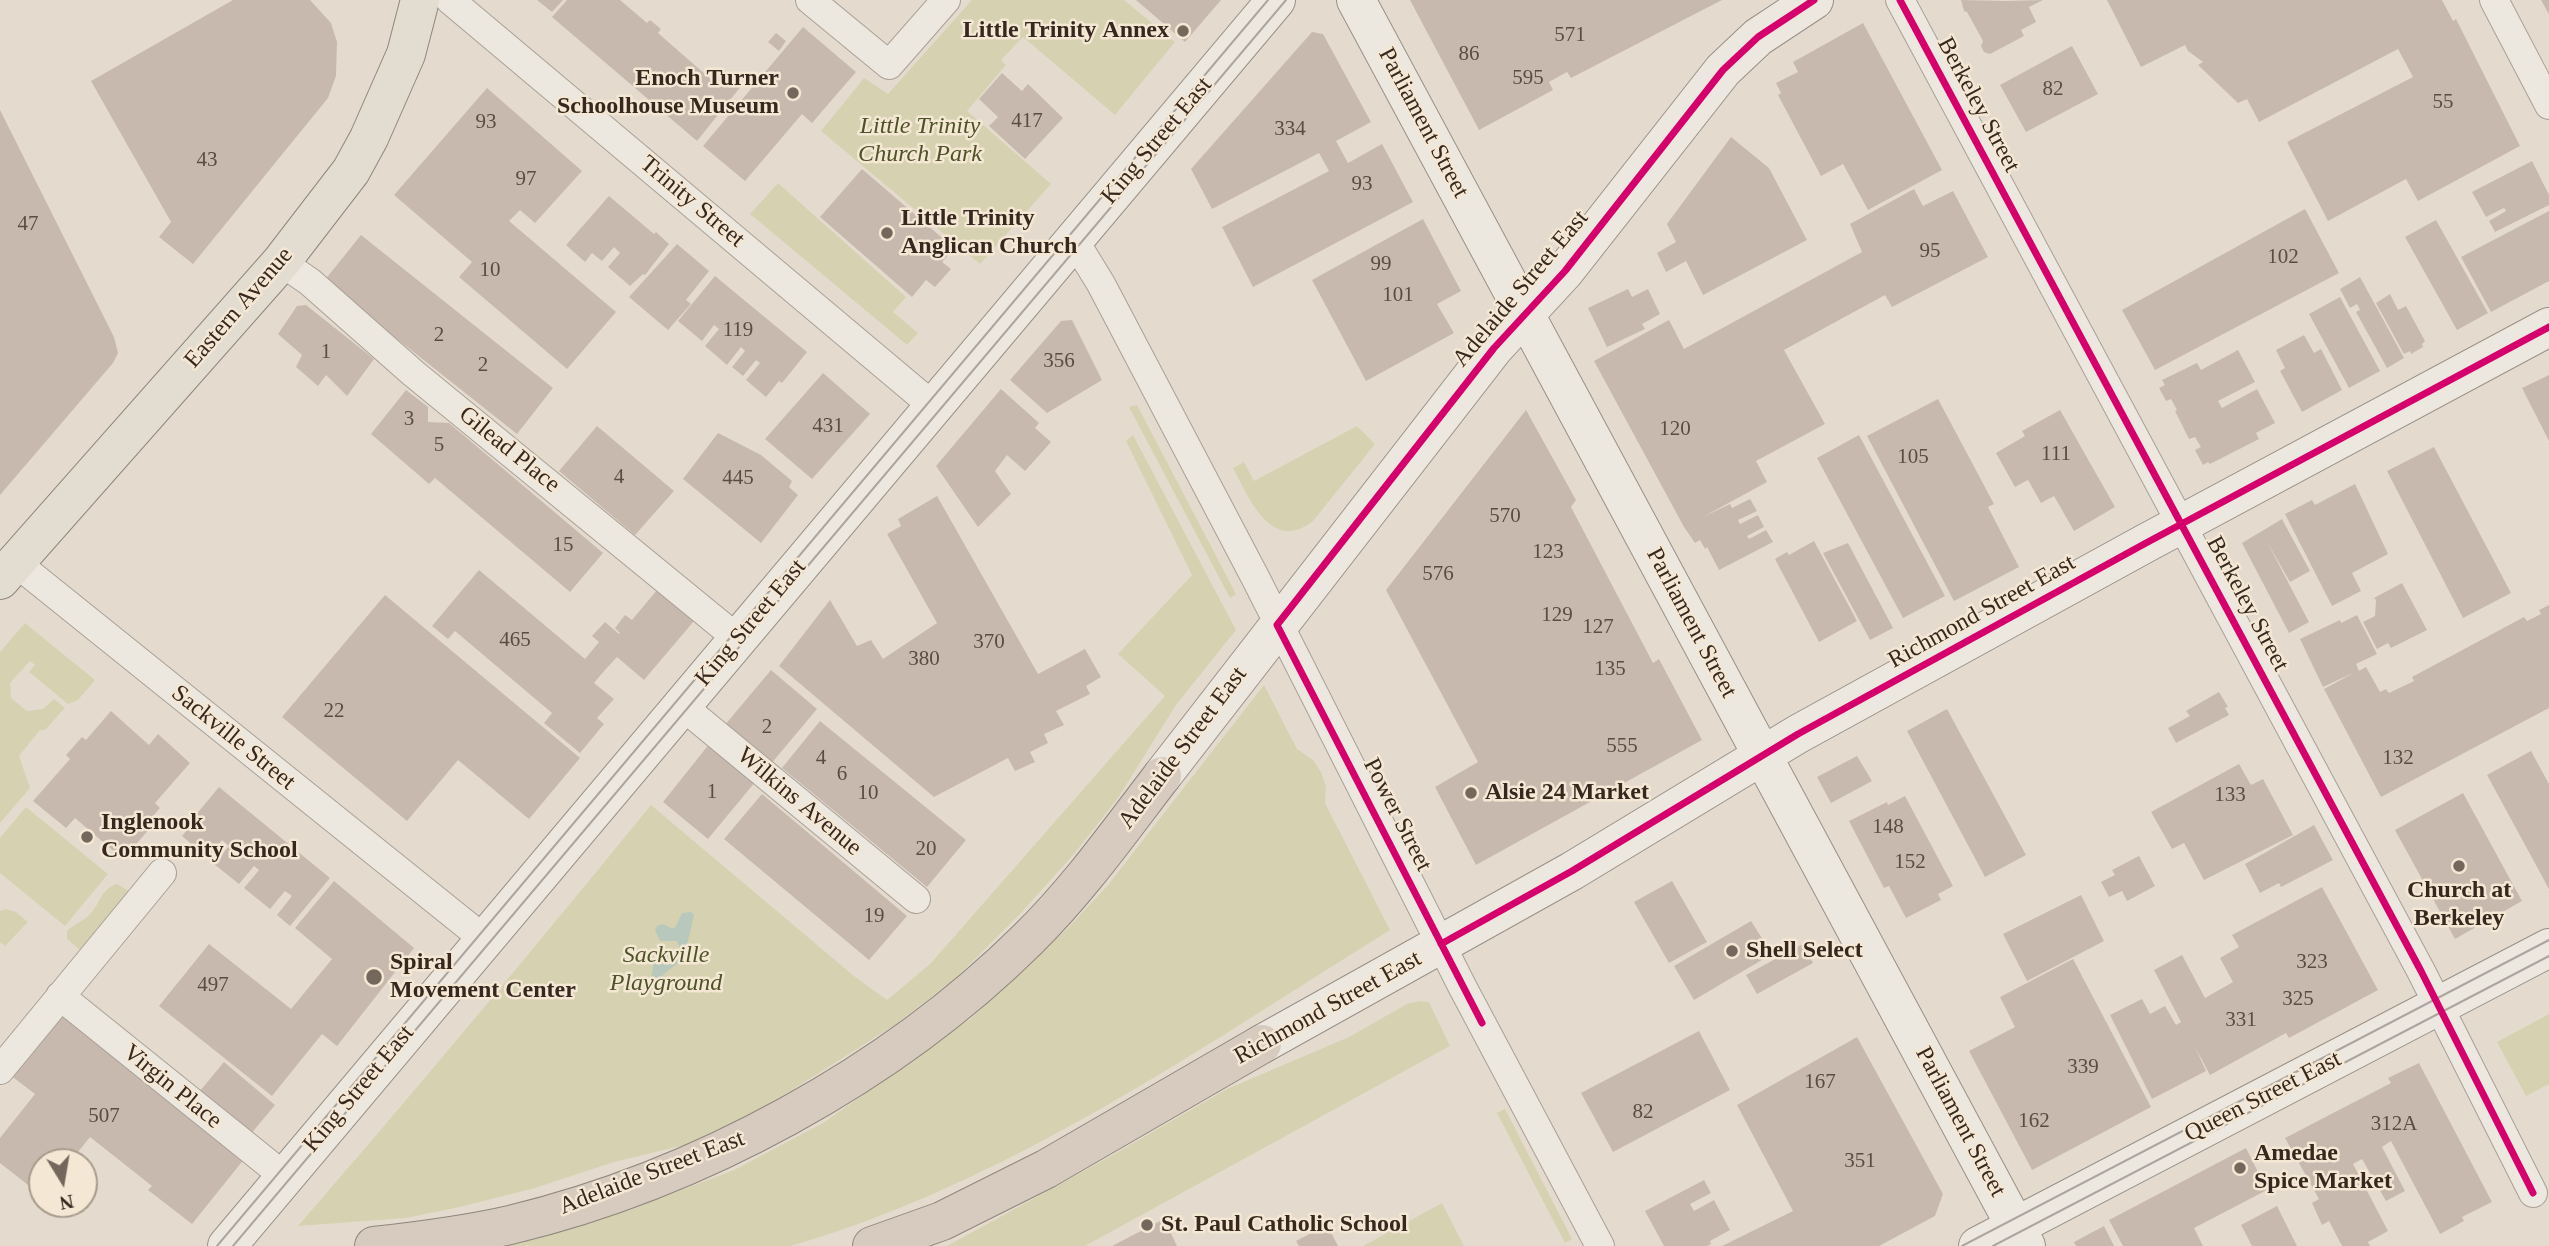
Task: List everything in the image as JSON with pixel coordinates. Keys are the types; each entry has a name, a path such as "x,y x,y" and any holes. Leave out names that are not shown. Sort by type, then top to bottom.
{"highway":[{"name":"Adelaide Street East","path":"385,1245 508,1225 571,1208 717,1152 824,1097 918,1033 993,972 1067,898 1162,776"},
{"name":"Richmond Street East","path":"872,1246 942,1221 1046,1169 1262,1044"}],"main road":[{"name":"Eastern Avenue","path":"8,571 281,262 351,171 369,138 405,54 420,0"},
{"name":"King Street East","path":"227,1246 1276,0"},
{"name":"Parliament Street","path":"1356,0 2020,1236"},
{"name":"Adelaide Street East","path":"1162,776 1494,348 1565,271 1723,70 1758,37 1814,0"},
{"name":"Richmond Street East","path":"1262,1044 1572,871 1798,734 2549,327"},
{"name":"Queen Street East","path":"1978,1246 2020,1236 2438,1006 2549,948"}],"street":[{"name":"Trinity Street","path":"450,0 933,406"},
{"path":"810,0 890,65 946,0"},
{"name":"Berkeley Street","path":"1900,0 2421,971 2533,1193"},
{"path":"2494,0 2549,105"},
{"name":"Power Street","path":"1074,240 1101,284 1600,1246"},
{"name":"Gilead Place","path":"281,262 310,282 413,373 738,639"},
{"name":"Sackville Street","path":"8,571 484,939"},
{"name":"Wilkins Avenue","path":"681,705 916,899"},
{"path":"0,1070 162,873"},
{"name":"Virgin Place","path":"60,996 285,1177"}],"green space":[{"name":"Little Trinity Church Park","path":"972,0 1124,0 1175,42 1115,115 1023,37 1001,60 1006,65 967,111 1051,184 980,264 821,131 864,78 888,94"},
{"path":"778,183 906,297 893,312 918,333 907,345 750,214"},
{"path":"1137,405 1236,594 1230,598 1129,407"},
{"path":"1357,426 1375,444 1313,521 1298,529 1285,531 1273,527 1263,518 1246,494 1233,468 1244,462 1254,481"},
{"name":"Sackville Playground","path":"1133,435 1236,630 1176,705 1118,798 1074,854 1020,914 957,977 896,1024 763,1108 685,1145 614,1162 535,1188 460,1207 406,1218 298,1226 476,1017 651,805 854,976 887,1000 931,963 1165,696 1118,654 1192,575 1126,441"},
{"path":"25,623 95,680 78,700 68,704 29,672 35,665 30,661 10,683 11,698 27,711 43,709 54,699 65,708 45,730 40,730 19,756 30,788 0,823 0,652"},
{"path":"1264,685 1297,749 1313,760 1321,772 1326,787 1325,803 1390,930 1101,1109 950,1186 872,1219 791,1246 489,1246 562,1231 632,1209 734,1170 823,1123 969,1020 1067,929 1108,885"},
{"path":"26,807 108,874 65,926 0,873 0,838"},
{"path":"117,884 129,891 80,950 67,939 67,931 88,916 107,889"},
{"path":"6,909 16,912 28,922 5,946 0,942 0,911"},
{"path":"1429,1002 1450,1046 1085,1246 947,1246 1227,1089 1349,1037 1407,1004"},
{"path":"2549,1014 2549,1084 2526,1096 2497,1042"},
{"path":"1505,1109 1572,1239 1565,1243 1497,1113"},
{"path":"1442,1203 1464,1246 1363,1246"}],"shaded area":[{"path":"691,912 694,915 684,958 663,975 657,988 649,990 646,984 652,974 655,951 664,948 675,956 681,951 677,941 660,941 655,930 657,926 663,924 675,928 682,913"}],"building":[{"path":"233,0 310,0 331,23 337,42 336,76 328,98 193,264 159,237 171,222 91,81"},
{"path":"537,0 563,0 552,12"},
{"path":"567,0 620,0 647,23 650,20 661,29 658,33 714,82 724,70 742,85 697,141 552,17"},
{"name":"Little Trinity Annex","path":"1136,0 1221,0 1185,42"},
{"path":"1410,0 1722,0 1571,78 1567,72 1549,82 1553,90 1479,130"},
{"path":"1961,0 2043,0 2029,7 2036,22 2021,30 2024,36 1990,54 1984,52 1981,46 1983,41 1964,11"},
{"path":"2107,0 2442,0 2453,21 2456,19 2520,146 2418,201 2406,179 2328,221 2287,142 2413,77 2398,49 2259,122 2247,99 2238,103 2198,65 2203,62 2188,51 2185,45 2141,67"},
{"path":"2541,0 2549,0 2549,14"},
{"path":"1863,23 1942,170 1868,210 1843,164 1821,176 1778,95 1781,93 1776,83 1798,72 1793,62"},
{"name":"Enoch Turner Schoolhouse Museum","path":"803,27 856,72 812,123 802,114 745,181 703,146"},
{"path":"1312,32 1323,34 1371,122 1336,141 1348,163 1382,144 1413,202 1253,287 1222,227 1329,171 1319,153 1212,209 1191,169"},
{"path":"776,33 786,41 779,51 768,42"},
{"path":"2072,46 2098,94 2026,132 2000,85"},
{"path":"1002,73 1022,91 1028,84 1063,118 1025,159 989,126 998,117 979,99"},
{"path":"487,88 582,171 535,223 520,210 509,221 616,312 567,369 459,277 472,262 394,195"},
{"path":"0,110 114,337 118,353 113,363 0,495"},
{"path":"1731,137 1769,168 1807,240 1703,295 1686,261 1666,272 1657,253 1676,242 1667,224"},
{"path":"2532,161 2549,195 2549,205 2495,232 2489,221 2506,211 2504,208 2486,217 2472,192"},
{"name":"Little Trinity Anglican Church","path":"862,169 954,248 942,262 951,269 935,287 926,280 912,297 820,217"},
{"path":"1914,189 1923,206 1953,191 1988,257 1892,307 1885,295 1784,350 1825,424 1756,461 1767,482 1703,517 1730,504 1732,508 1750,499 1757,511 1738,520 1740,524 1758,515 1764,527 1747,536 1749,539 1766,530 1773,542 1719,570 1707,547 1705,549 1700,540 1695,543 1684,527 1594,361 1669,320 1684,349 1862,252 1850,224"},
{"path":"609,196 669,244 645,275 630,286 608,267 620,253 614,247 602,261 592,253 585,262 566,245"},
{"path":"2305,209 2339,273 2155,370 2122,310"},
{"path":"2549,211 2549,281 2491,312 2461,257"},
{"path":"1423,219 1461,291 1437,304 1454,333 1366,381 1312,280"},
{"path":"2436,220 2488,313 2457,330 2405,237"},
{"path":"361,235 553,388 517,434 324,281"},
{"path":"677,244 709,271 686,300 691,304 668,330 629,297"},
{"path":"715,276 807,352 782,383 779,381 766,397 746,380 760,363 756,360 743,376 732,367 745,351 741,347 727,365 705,346 719,329 714,325 702,341 678,321"},
{"path":"2360,277 2404,358 2387,368 2356,312 2360,310 2357,304 2350,308 2340,289"},
{"path":"1628,289 1632,297 1648,289 1660,314 1642,324 1645,329 1607,347 1588,308"},
{"path":"2390,294 2398,310 2406,306 2425,341 2423,347 2411,354 2410,351 2404,354 2376,303"},
{"path":"2340,297 2380,371 2349,388 2309,314"},
{"path":"306,305 374,359 347,396 326,375 318,386 296,367 302,355 278,334 297,306"},
{"path":"1072,320 1102,380 1047,413 1010,380 1061,321"},
{"path":"2304,335 2314,353 2321,349 2342,390 2302,412 2280,371 2285,368 2276,350"},
{"path":"2238,350 2255,382 2218,401 2222,408 2257,389 2275,423 2256,433 2259,439 2203,465 2195,450 2201,447 2195,437 2189,439 2171,399 2166,401 2159,388 2165,385 2162,380 2197,363 2201,370"},
{"path":"823,373 870,414 812,479 765,439"},
{"path":"2549,375 2549,441 2522,388"},
{"path":"1001,389 1039,423 1035,428 1051,442 1025,471 1007,455 995,471 1011,494 978,527 936,466"},
{"path":"406,390 428,407 428,422 449,423 603,553 570,592 435,478 429,484 371,434"},
{"path":"1938,399 1994,504 1988,507 2019,567 1954,601 1867,436"},
{"path":"1526,410 1576,500 1571,507 1653,663 1659,659 1702,740 1476,865 1435,787 1478,762 1386,590"},
{"path":"2060,410 2115,507 2074,531 2054,496 2041,503 2028,480 2015,487 1996,453 2025,436 2022,431"},
{"path":"597,426 674,491 635,535 559,471"},
{"path":"718,433 761,455 792,481 789,487 798,495 761,543 683,479"},
{"path":"1859,435 1945,596 1903,618 1817,458"},
{"path":"2434,447 2511,593 2463,618 2387,471"},
{"path":"2355,484 2388,554 2352,573 2361,591 2332,606 2285,514 2312,500 2315,505"},
{"path":"937,496 1038,674 1085,649 1101,677 1086,686 1090,694 1056,711 1064,725 1044,734 1048,743 1030,752 1035,762 1015,771 1008,758 934,797 779,666 830,600 857,646 871,640 883,659 937,623 887,534 901,526 898,519"},
{"path":"2282,519 2310,571 2290,582 2266,540 2309,622 2289,633 2242,543"},
{"path":"1814,541 1857,621 1819,642 1775,559 1787,552 1789,555"},
{"path":"1848,543 1893,628 1870,640 1823,553"},
{"path":"479,570 585,659 599,642 592,636 605,622 619,634 615,628 625,615 632,620 657,590 694,621 644,680 617,657 605,670 594,683 614,699 597,718 604,724 580,753 544,723 552,713 455,631 448,639 432,626"},
{"path":"2402,583 2427,630 2391,648 2388,643 2377,649 2363,622 2375,616 2374,598"},
{"path":"385,595 580,758 529,819 458,760 407,821 282,717"},
{"path":"2549,605 2549,708 2381,797 2324,689 2355,672 2323,687 2300,639 2357,615 2377,654 2356,664 2359,671 2366,667 2380,692 2386,689 2389,693 2414,681 2412,677 2524,617 2527,621 2541,614 2539,610"},
{"path":"771,670 817,709 770,765 724,726"},
{"path":"2219,692 2228,707 2225,708 2229,715 2176,743 2168,728 2190,716 2186,711"},
{"path":"1947,709 2026,855 1985,877 1907,731"},
{"path":"111,711 149,745 158,734 190,763 155,803 160,808 147,823 152,826 123,859 75,818 66,828 33,801 70,759 66,755 82,737 86,740"},
{"path":"820,721 966,840 927,887 782,768"},
{"path":"710,743 756,781 708,839 663,802"},
{"path":"2531,751 2549,784 2549,889 2487,775"},
{"path":"1857,756 1872,781 1831,803 1817,777"},
{"path":"2239,764 2251,785 2263,779 2293,835 2204,880 2184,843 2172,849 2151,812"},
{"path":"219,787 330,878 290,926 277,915 292,896 285,891 270,909 244,888 259,870 254,866 239,884 214,864 229,846 222,840 208,858 182,836"},
{"name":"Church at Berkeley","path":"2463,793 2522,901 2455,939 2395,830"},
{"path":"762,794 907,916 869,960 724,839"},
{"path":"1905,796 1953,886 1938,894 1941,900 1906,918 1889,886 1884,888 1849,821"},
{"path":"2314,825 2333,860 2281,887 2279,883 2260,893 2245,864"},
{"path":"2139,856 2155,886 2127,901 2122,891 2109,897 2101,882 2115,875 2112,870"},
{"path":"334,881 414,948 337,1046 322,1034 272,1096 159,1006 209,944 291,1009 332,959 295,928"},
{"path":"1672,881 1707,942 1669,963 1634,902"},
{"path":"2322,887 2378,990 2289,1038 2286,1033 2210,1075 2195,1047 2206,1071 2152,1099 2110,1015 2142,999 2150,1014 2165,1006 2176,1025 2181,1022 2154,970 2182,955 2205,998 2233,982 2220,958 2239,947 2232,935"},
{"path":"2081,895 2104,941 2027,981 2003,934"},
{"path":"1751,921 1772,954 1694,1000 1674,966"},
{"path":"1803,944 1813,963 1757,994 1746,975"},
{"path":"2073,959 2151,1107 2032,1170 1969,1051 2015,1027 2000,997"},
{"path":"59,1013 245,1158 192,1224 148,1190 152,1186 90,1137 81,1148 28,1148 28,1185 0,1163 0,1138 35,1094 10,1075"},
{"path":"1699,1031 1730,1090 1613,1152 1581,1093"},
{"path":"1857,1037 1943,1194 1935,1216 1879,1246 1722,1246 1793,1211 1737,1105"},
{"path":"224,1062 275,1105 250,1135 199,1092"},
{"path":"2419,1063 2492,1202 2462,1217 2464,1221 2440,1234 2391,1141 2382,1147 2405,1191 2386,1201 2362,1159 2353,1164 2388,1231 2368,1242 2370,1246 2342,1246 2329,1221 2322,1225 2312,1203 2319,1199 2285,1138 2391,1083 2388,1078"},
{"path":"2246,1148 2267,1190 2194,1228 2203,1246 2123,1246 2109,1220"},
{"path":"1704,1180 1711,1193 1690,1204 1694,1211 1714,1200 1730,1230 1710,1241 1711,1244 1707,1246 1664,1246 1645,1211"},
{"path":"2277,1206 2297,1246 2252,1246 2241,1225"},
{"path":"1164,1219 1177,1246 1112,1246"},
{"path":"1327,1225 1338,1246 1299,1246 1296,1241"},
{"path":"2104,1226 2114,1246 2076,1246 2074,1242"}],"tram line":[{"path":"217,1246 1268,0"},
{"path":"233,1246 1286,0"},
{"path":"1962,1246 2549,940"},
{"path":"1993,1246 2549,956"}],"cycle path":[{"path":"1482,1023 1277,625 1494,348 1565,271 1723,70 1758,37 1814,0"},
{"path":"1900,0 2421,971 2533,1193"},
{"path":"1441,944 1572,871 1798,734 2146,543 2549,327"}],"place":[{"name":"Little Trinity Annex","path":"1183,31"},
{"name":"Enoch Turner Schoolhouse Museum","path":"793,93"},
{"name":"Little Trinity Anglican Church","path":"887,233"},
{"name":"Alsie 24 Market","path":"1471,793"},
{"name":"Inglenook Community School","path":"87,837"},
{"name":"Church at Berkeley","path":"2459,866"},
{"name":"Shell Select","path":"1732,951"},
{"name":"Spiral Movement Center","path":"374,977"},
{"name":"Amedae Spice Market","path":"2240,1168"},
{"name":"St. Paul Catholic School","path":"1147,1225"}]}
